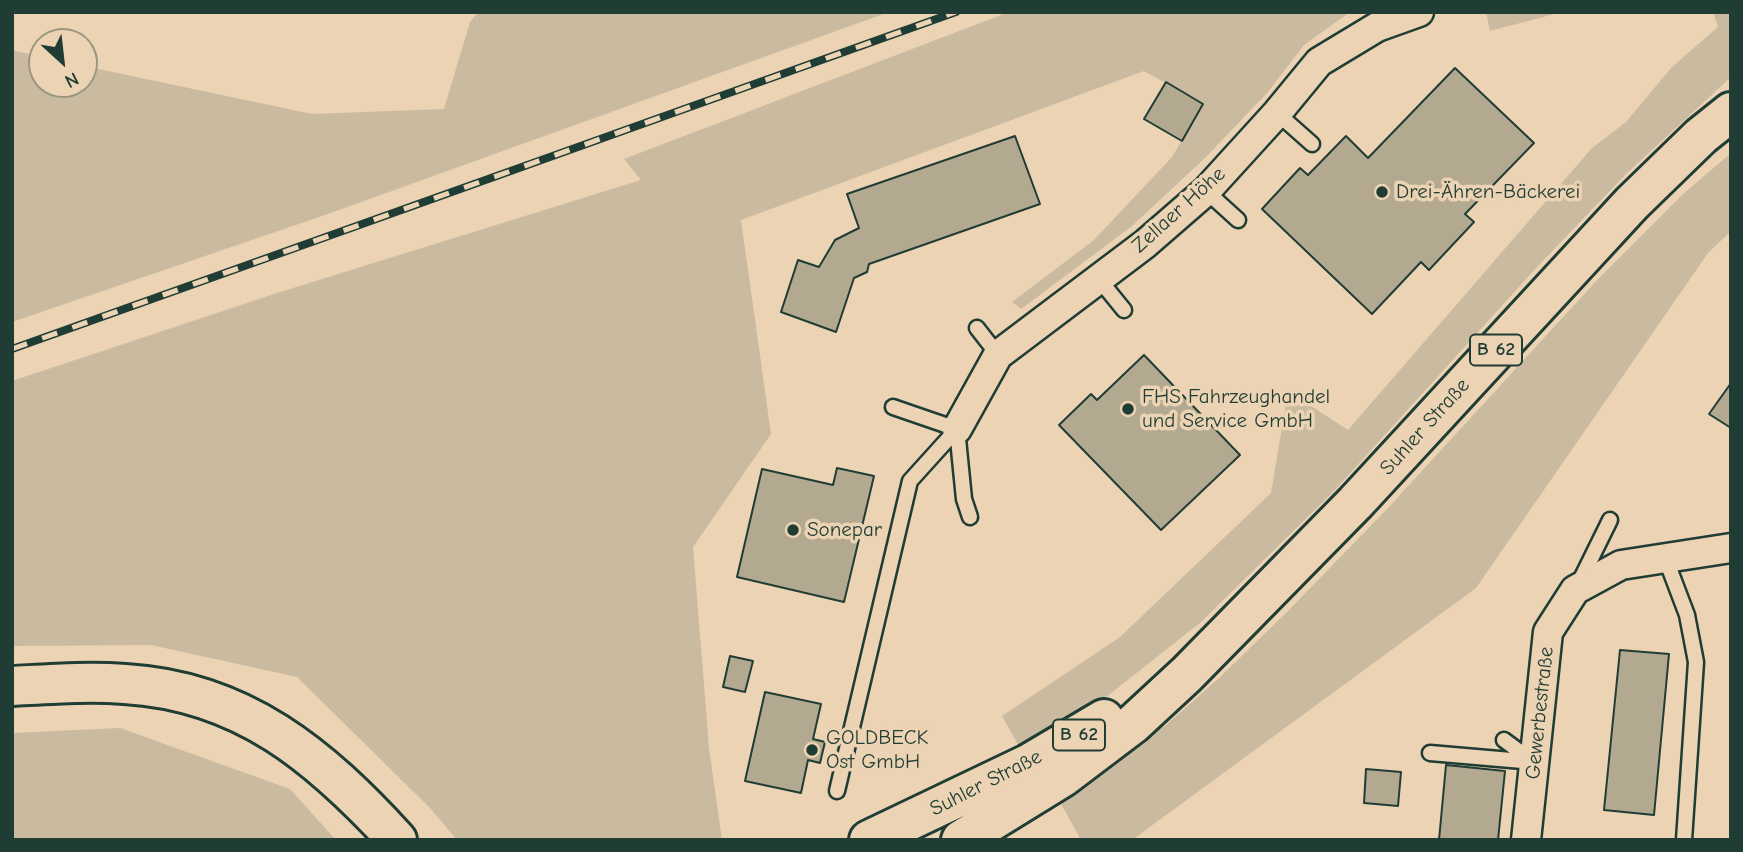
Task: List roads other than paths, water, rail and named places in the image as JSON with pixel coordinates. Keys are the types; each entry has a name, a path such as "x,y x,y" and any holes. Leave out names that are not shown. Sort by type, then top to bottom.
{"main road":[{"name":"Suhler Straße","path":"961,840 1063,777 1133,724 1187,674 1355,503 1632,203 1701,136 1731,112"},
{"name":"Suhler Straße","path":"869,840 1028,764 1137,699 1197,654 1266,594"},
{"path":"12,686 126,684 189,694 219,703 270,727 296,744 360,800 397,840"}],"street":[{"name":"Zellaer Höhe","path":"957,429 998,355 1144,244 1206,191 1319,62 1377,27 1419,12"},
{"name":"Gewerbestraße","path":"1526,840 1548,632 1575,590 1621,565 1731,548"}],"lane":[{"path":"1277,113 1312,144"},
{"path":"1206,191 1238,220"},
{"path":"1098,278 1124,310"},
{"path":"977,328 998,355"},
{"path":"893,407 957,429"},
{"path":"957,429 964,499 970,517"},
{"path":"836,790 910,481 957,429"},
{"path":"1575,590 1610,520"},
{"path":"1665,557 1687,615 1696,662 1684,840"},
{"path":"1504,740 1534,762"},
{"path":"1430,753 1534,762"}],"railway":[{"path":"12,349 956,12"}],"place":[{"name":"Drei-Ähren-Bäckerei","path":"1382,192"},
{"name":"FHS Fahrzeughandel und Service GmbH","path":"1128,409"},
{"name":"Sonepar","path":"793,530"},
{"name":"GOLDBECK Ost GmbH","path":"812,750"}]}
